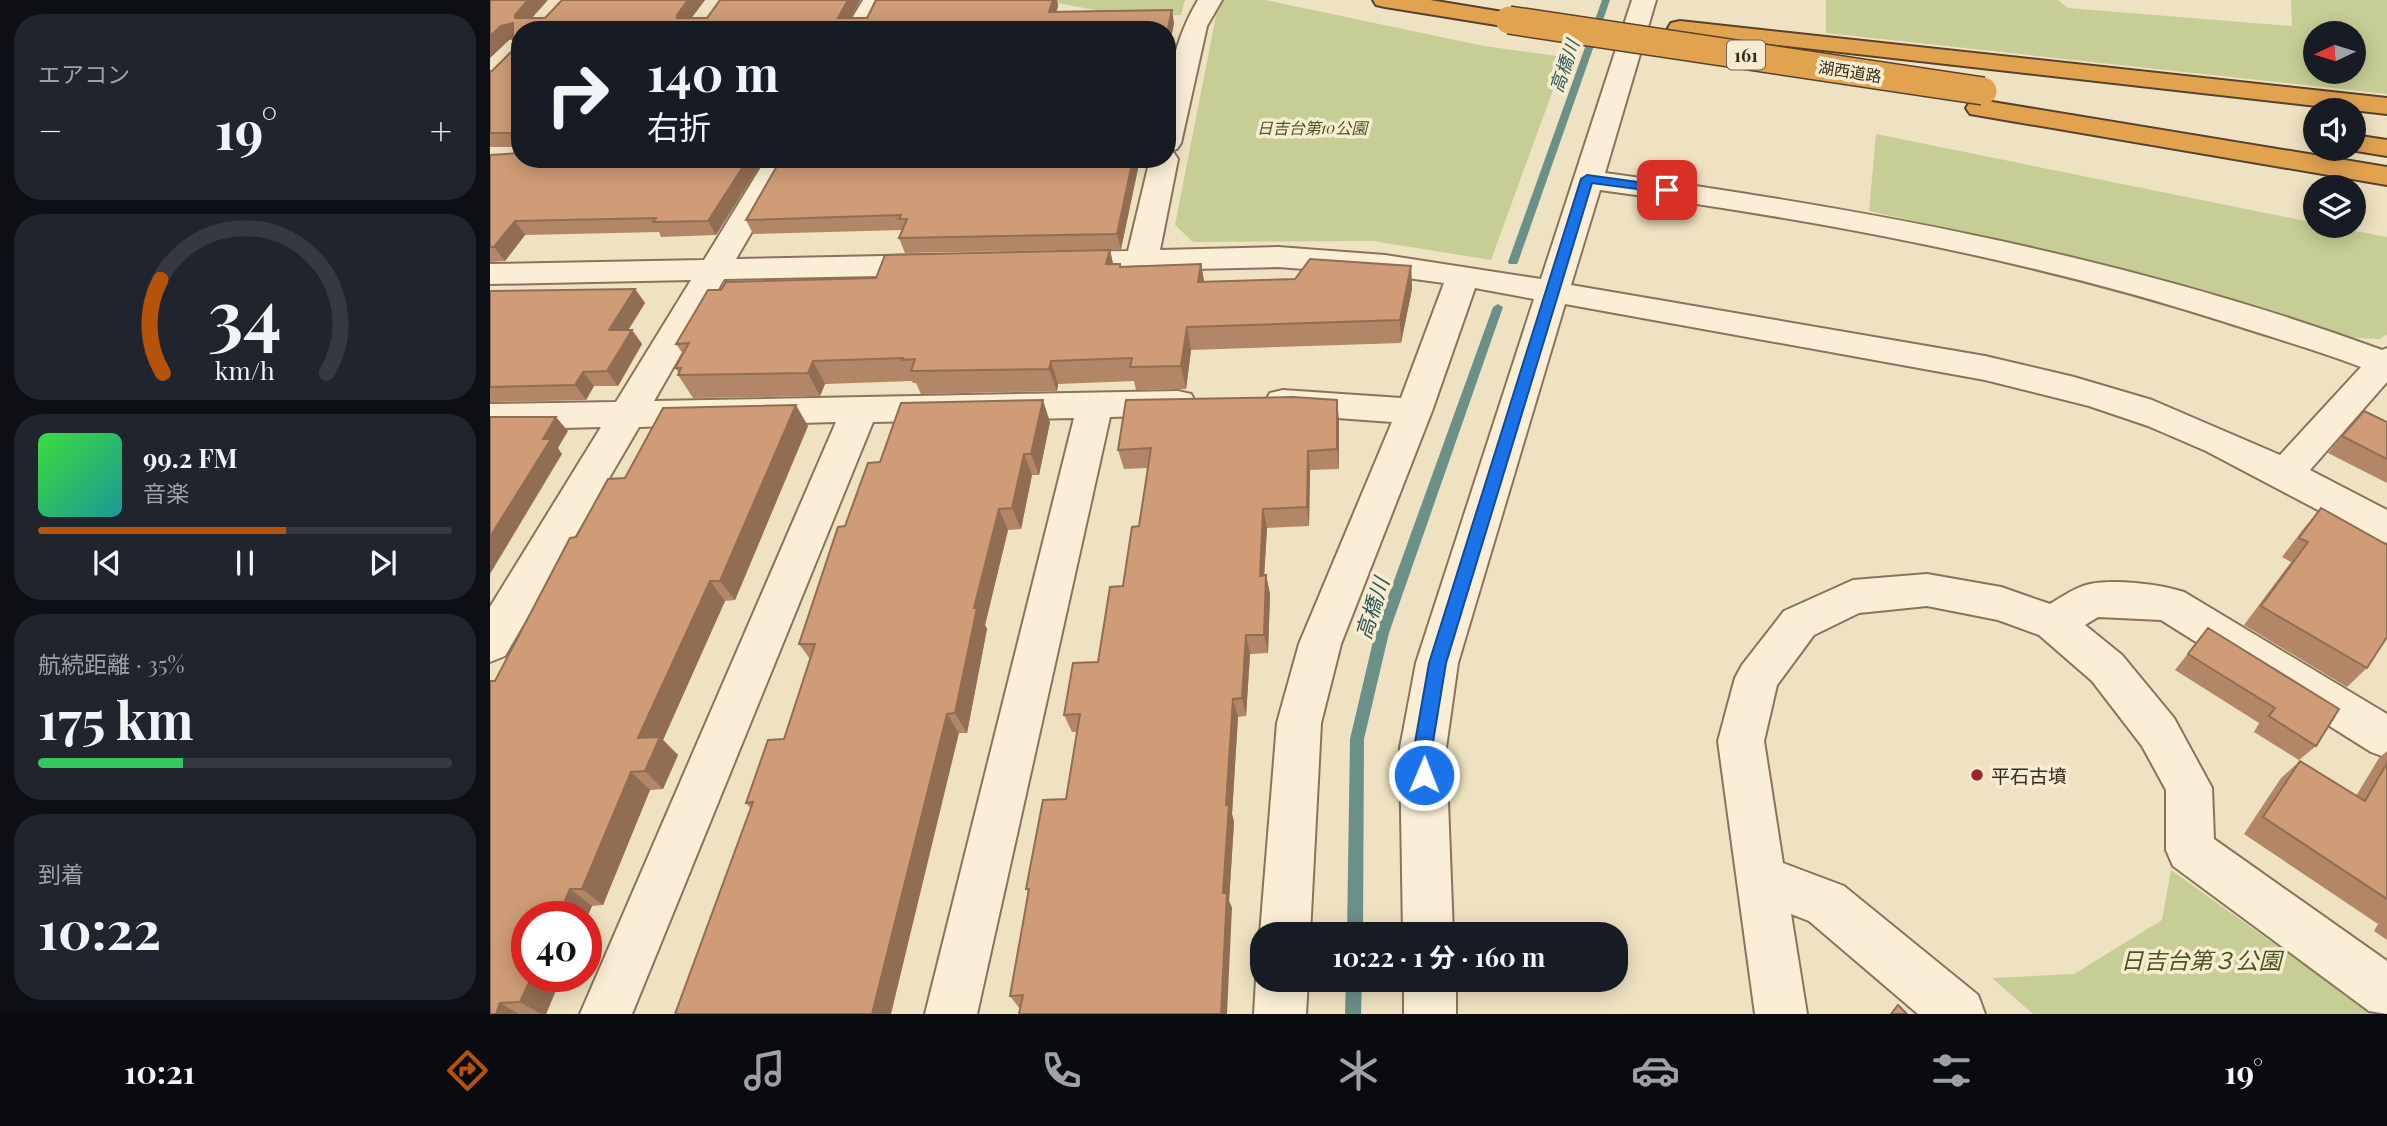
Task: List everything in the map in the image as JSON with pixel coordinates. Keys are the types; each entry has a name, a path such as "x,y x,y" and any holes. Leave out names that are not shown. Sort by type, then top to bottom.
{"highway":[{"name":"湖西道路","path":"1385,0 1680,28 1985,84 2303,124"},
{"path":"1502,10 1749,67 1985,84 2387,106"},
{"path":"1985,84 2387,176"},
{"path":"2366,120 2387,123"},
{"path":"2366,145 2387,148"}],"street":[{"path":"862,21 875,0"},
{"path":"1176,63 1210,0"},
{"path":"1428,922 1423,748 1437,663 1644,0"},
{"path":"490,644 775,168"},
{"path":"1142,260 1162,168"},
{"path":"1587,179 1804,209 2067,264 2203,303 2386,363 2285,474"},
{"path":"1031,262 1278,257 1385,265 1463,276 1986,368 2067,387 2160,417 2285,474 2387,528"},
{"path":"490,274 962,264"},
{"path":"1286,922 1299,723 1320,644 1414,411 1463,276"},
{"path":"1255,402 1296,402 1414,411"},
{"path":"490,417 1215,403"},
{"path":"951,1014 1095,404"},
{"path":"606,1014 860,409"},
{"path":"1781,1014 1741,741 1757,678 1799,623 1853,597 1927,590 2001,604 2054,622 2108,668 2158,732 2189,789 2190,850 2387,993"},
{"path":"2054,622 2091,600 2169,604 2387,738"},
{"path":"1763,879 1826,902 1959,1014"},
{"path":"1280,1014 1281,992"},
{"path":"1430,992 1430,1014"}],"green space":[{"path":"1040,0 1185,0 1181,15 1134,17"},
{"name":"日吉台第10公園","path":"1219,0 1265,0 1484,46 1565,57 1491,260 1373,241 1193,242 1175,225"},
{"path":"1826,0 2058,0 2068,8 2292,26 2291,0 2387,0 2387,94 1826,33"},
{"path":"1876,134 2303,221 2303,238 2366,238 2366,233 2387,237 2387,334 2380,339 2337,337 2129,271 1869,211"},
{"name":"日吉台第３公園","path":"2171,870 2373,1014 2033,1014 1992,978 2074,974 2162,920"}],"building":[{"path":"490,0 528,0 515,18 545,18 562,0 688,0 677,18 707,18 720,0 848,0 838,18 867,18 876,0 1053,0 1049,12 1172,10 1170,21 511,21 490,36"},
{"path":"511,52 511,133 490,133 492,71"},
{"path":"511,154 511,168 742,168 708,221 653,222 656,218 515,221 494,247 490,247 490,155"},
{"path":"776,168 1131,168 1117,234 899,238 907,219 899,219 901,215 746,220"},
{"path":"1110,250 1106,264 1120,264 1120,267 1201,264 1198,282 1295,279 1310,259 1411,266 1400,320 1187,327 1181,366 1130,367 1132,358 1051,361 1049,369 911,371 915,359 902,360 903,358 813,361 808,373 678,375 681,368 675,368 689,343 676,344 708,290 721,290 726,282 876,278 885,255"},
{"path":"635,289 609,330 632,330 607,371 583,372 575,385 490,387 490,291"},
{"path":"1293,397 1337,400 1337,449 1308,451 1307,507 1263,509 1260,576 1266,575 1264,635 1246,635 1242,698 1233,699 1226,805 1229,805 1223,893 1227,893 1221,1014 1019,1014 1023,995 1010,996 1043,800 1066,799 1080,714 1064,715 1073,663 1098,662 1110,587 1123,586 1132,527 1139,526 1151,448 1118,450 1126,400"},
{"path":"1043,400 1031,454 1024,454 1012,508 999,509 974,608 977,608 955,713 947,714 872,1014 675,1014 753,802 746,803 768,740 784,739 815,644 799,644 838,527 845,526 868,463 880,462 901,403"},
{"path":"796,405 720,581 710,581 638,738 660,737 645,771 631,772 582,889 570,889 565,901 511,901 511,992 525,992 520,1002 500,1003 496,1014 490,1014 490,681 495,681 570,538 576,537 608,479 625,478 663,408"},
{"path":"2364,411 2387,422 2387,459 2342,436"},
{"path":"490,417 556,417 543,439 551,439 490,537"},
{"path":"2321,508 2387,545 2387,637 2367,668 2261,606 2308,542 2299,538"},
{"path":"2208,628 2339,709 2316,746 2269,716 2275,708 2188,654"},
{"path":"2300,761 2365,801 2387,763 2387,899 2263,817"},
{"path":"1898,1005 1907,1014 1891,1014"}],"waterway":[{"name":"高橋川","path":"1513,262 1606,0"},
{"name":"高橋川","path":"1355,922 1357,739 1382,633 1498,307"},
{"name":"高橋川","path":"1353,1014 1354,992"}],"place":[{"name":"平石古墳","path":"1977,775"}],"route":[{"path":"1424,775 1423,748 1437,663 1587,179 1667,190"}]}
